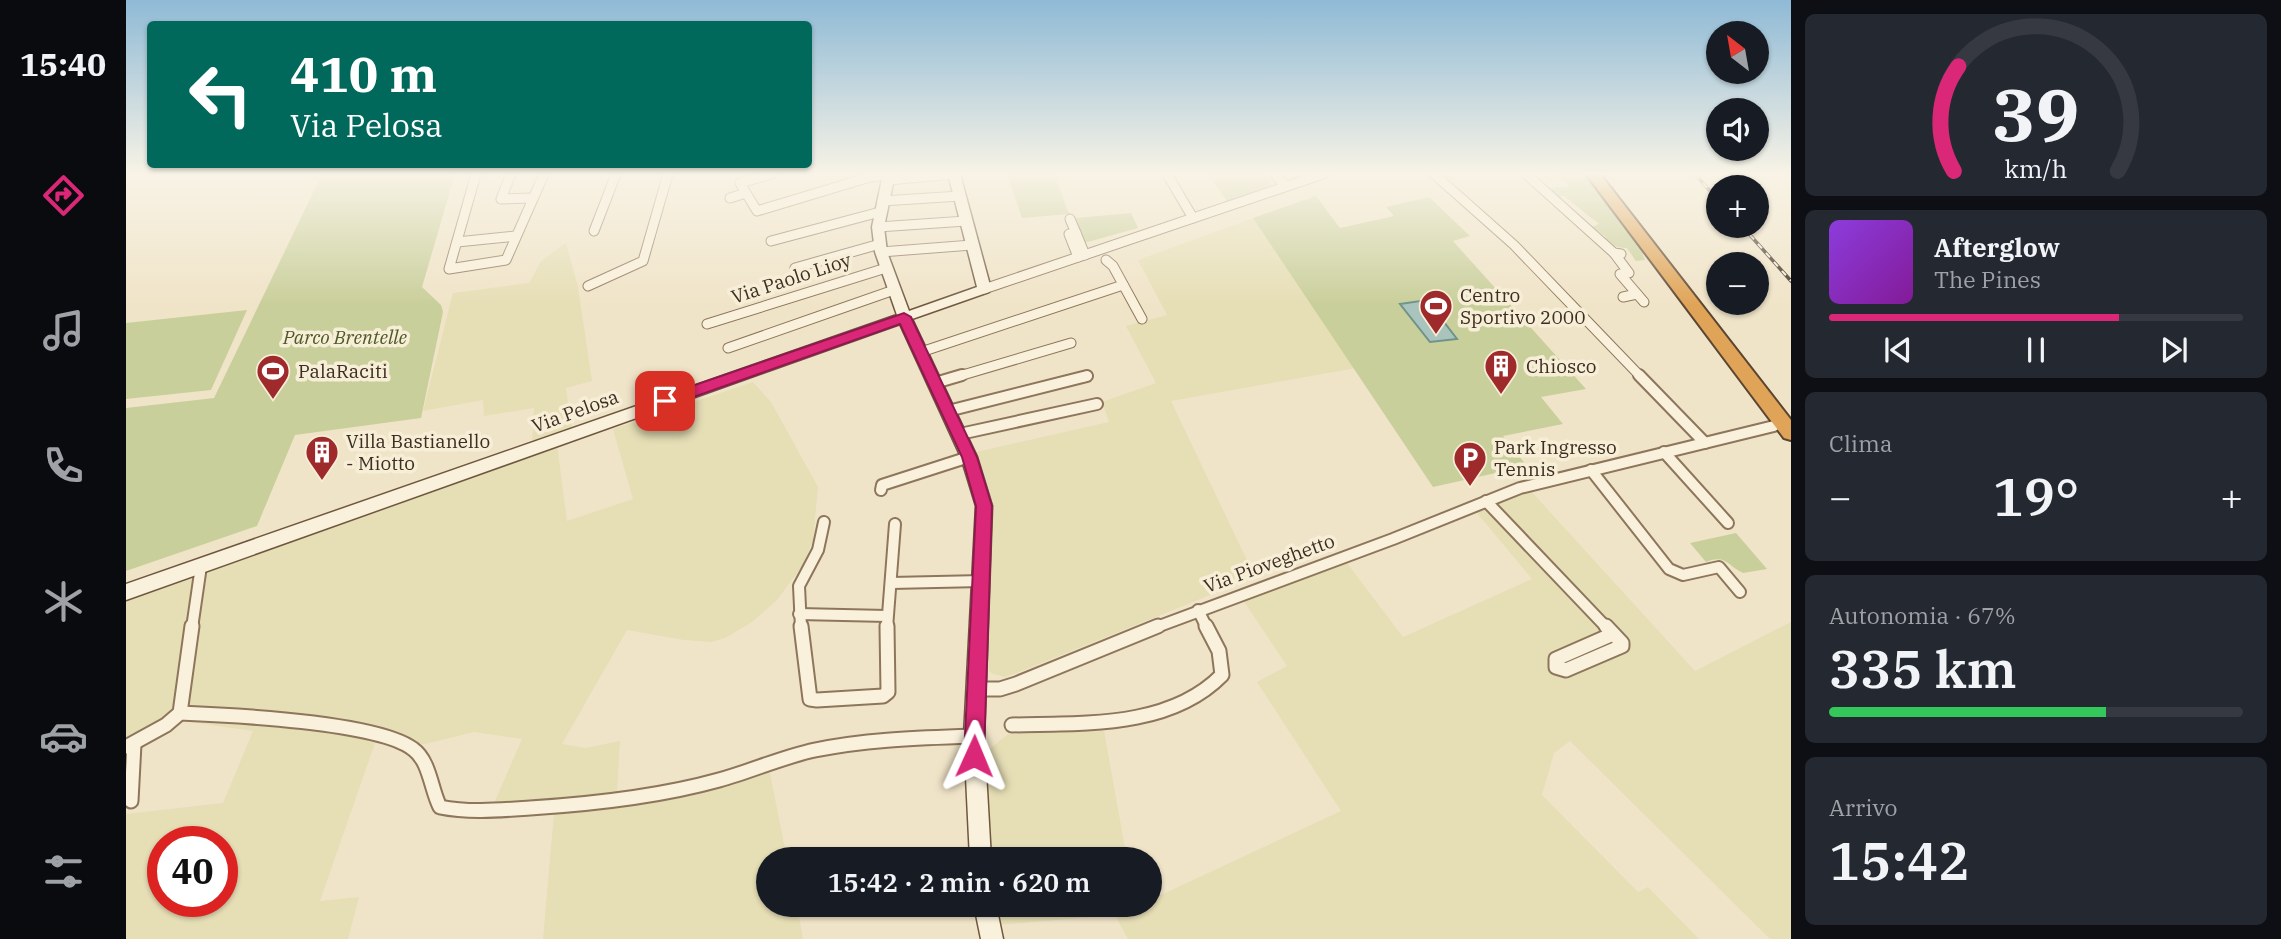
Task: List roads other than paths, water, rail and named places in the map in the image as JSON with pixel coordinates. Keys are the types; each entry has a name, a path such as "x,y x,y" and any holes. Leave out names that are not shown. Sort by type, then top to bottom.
{"highway":[{"path":"1626,218 1791,433"},
{"path":"1636,218 1791,417"}],"street":[{"path":"464,218 449,269 506,260 524,218"},
{"path":"594,231 599,218"},
{"path":"588,286 643,261 656,218"},
{"path":"771,241 846,218"},
{"path":"879,218 878,227 886,268 904,317 970,457 984,506 974,736 980,847"},
{"path":"965,218 984,289"},
{"name":"Via Pelosa","path":"126,592 904,317 1193,218"},
{"path":"1484,218 1514,245 1705,443"},
{"path":"1576,218 1618,254 1629,273 1620,274 1641,298 1623,297"},
{"path":"1070,219 1076,233 1069,234 1082,256"},
{"path":"878,227 966,221"},
{"path":"457,242 516,236"},
{"path":"795,268 881,248 972,245"},
{"path":"1106,260 1142,320"},
{"name":"Via Paolo Lioy","path":"706,324 886,268"},
{"path":"921,352 1123,285"},
{"path":"728,348 894,290"},
{"path":"935,383 1071,343"},
{"path":"948,411 1087,376"},
{"path":"960,434 1097,404"},
{"name":"Via Pioveghetto","path":"1012,725 1134,718 1199,697 1216,685 1222,675 1219,651 1198,610 1393,539 1520,488 1774,426"},
{"path":"1664,452 1728,523"},
{"path":"881,490 882,485 970,457"},
{"path":"1591,470 1669,569 1683,575 1719,567 1740,592"},
{"path":"1486,501 1622,643 1622,646 1566,670 1562,671 1554,663 1556,659 1613,634"},
{"path":"824,522 818,550 799,586 799,614 810,699 883,696 888,692 887,616 895,524"},
{"path":"131,801 130,746 166,726 180,713 201,566"},
{"path":"891,583 982,581"},
{"path":"976,690 1000,689 1016,684 1198,610"},
{"path":"799,614 887,616"},
{"path":"180,713 338,727 389,736 411,746 421,755 440,807 454,810 544,806 617,797 707,783 819,749 878,741 974,736"},
{"path":"987,917 992,939"}],"water":[{"path":"1427,300 1457,339 1430,342 1400,304"}],"railway":[{"path":"1753,238 1791,281"}],"place":[{"name":"Centro Sportivo 2000","path":"1436,336"},
{"name":"Chiosco","path":"1501,396"},
{"name":"PalaRaciti","path":"273,401"},
{"name":"Villa Bastianello - Miotto","path":"322,482"},
{"name":"Park Ingresso Tennis","path":"1470,488"}],"park label":[{"name":"Parco Brentelle","path":"345,337"}]}
